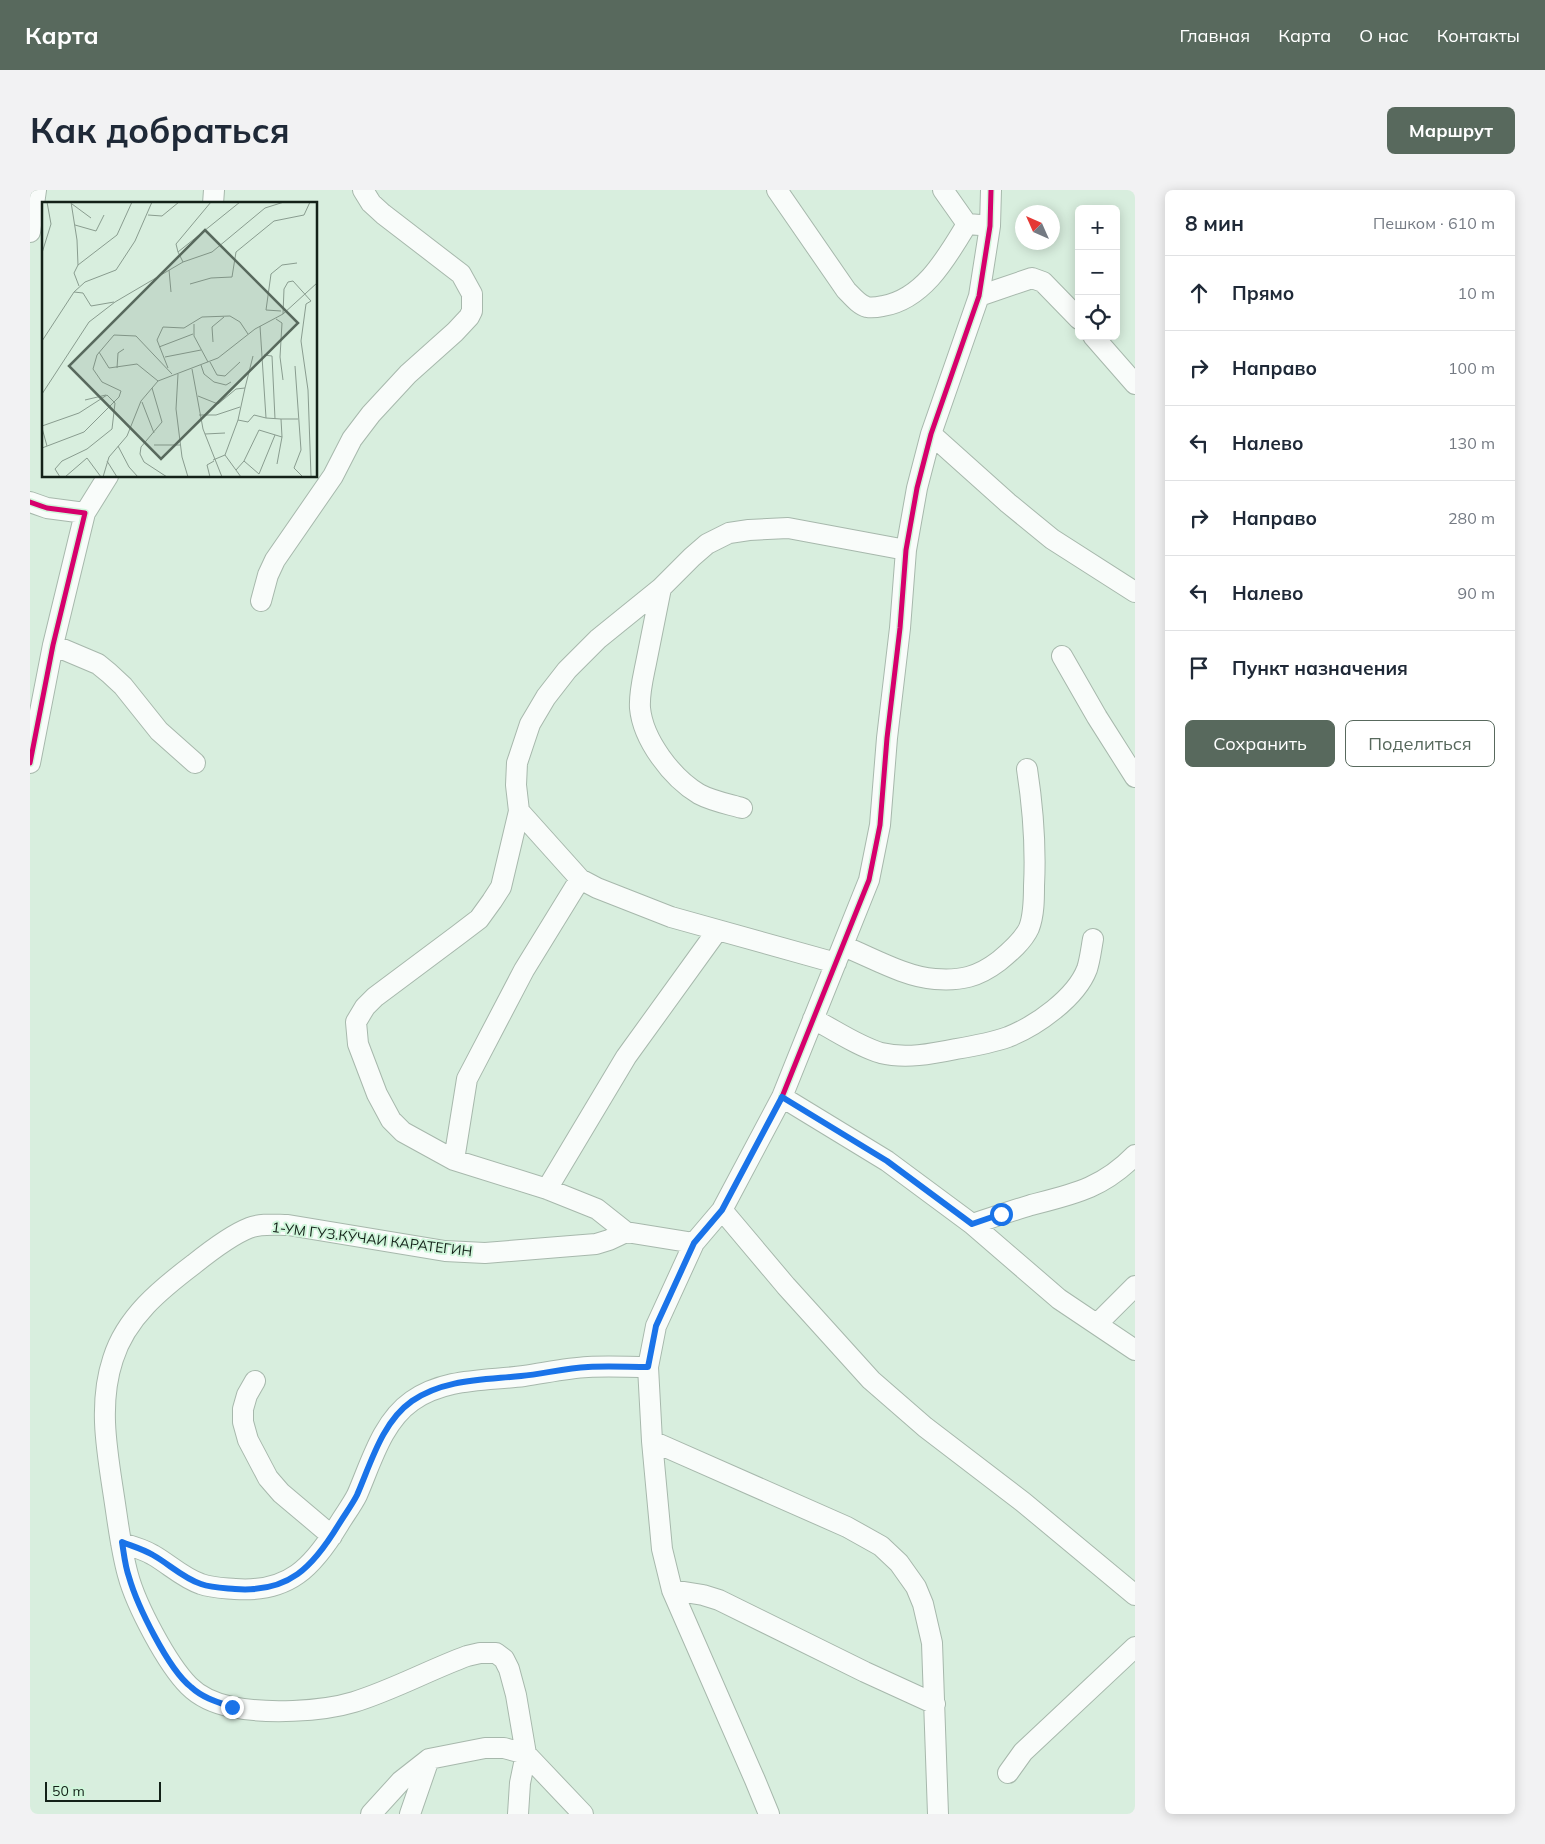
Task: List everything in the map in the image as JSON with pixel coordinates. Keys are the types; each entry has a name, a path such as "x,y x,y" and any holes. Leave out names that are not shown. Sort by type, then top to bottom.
{"street":[{"path":"30,232 36,190"},
{"path":"262,601 268,575 275,560 333,476 352,439 371,414 408,374 454,332 469,317 472,311 472,294 461,274 383,214 371,203 363,190"},
{"path":"777,190 846,290 858,302 867,307 886,306 910,297 938,267 967,224"},
{"path":"943,190 967,224 990,226"},
{"path":"768,1814 756,1780 672,1590 662,1549 652,1441 648,1367 656,1326 694,1243 722,1210 782,1097 869,880 880,825 906,550 917,488 931,434 979,296 990,226 991,190"},
{"path":"979,296 1036,278 1043,282 1075,315"},
{"path":"1096,340 1135,384"},
{"path":"931,434 1052,539 1132,584"},
{"path":"30,762 53,645 85,513 107,478"},
{"path":"30,502 47,508 85,513"},
{"path":"694,1243 626,1232 597,1209 547,1189 454,1160 403,1132 391,1120 377,1094 363,1059 357,1037 356,1022 365,1006 375,997 479,919 501,887 519,811 516,785 517,763 530,724 546,696 567,670 598,639 661,588 707,544 724,535 749,530 788,528 906,550"},
{"path":"661,588 641,688 640,709 645,728 658,753 669,768 685,784 712,800 742,808"},
{"path":"53,645 98,664 109,673 159,731 195,763"},
{"path":"1062,656 1097,717 1135,777"},
{"path":"519,811 580,879 620,898 672,917 717,930 839,954 912,975 935,979 965,979 986,971 1020,942 1029,928 1034,904 1036,860 1027,769"},
{"path":"454,1160 467,1079 524,970 580,879"},
{"path":"547,1189 626,1057 717,930"},
{"path":"813,1019 881,1053 909,1056 934,1054 991,1043 1010,1036 1034,1023 1068,996 1086,971 1093,940"},
{"path":"782,1097 887,1161 972,1224 1059,1299 1135,1350"},
{"path":"972,1224 1031,1205 1057,1199 1103,1182 1125,1166 1135,1155"},
{"path":"722,1210 786,1286 871,1380 925,1427 1023,1502 1135,1595"},
{"name":"1-УМ ГУЗ.КӮЧАИ КАРАТЕГИН","path":"526,1754 516,1695 506,1662 496,1653 480,1653 467,1656 383,1692 352,1703 324,1708 279,1711 232,1707 209,1700 189,1686 170,1663 148,1623 128,1577 105,1431 106,1388 112,1359 121,1338 145,1305 167,1284 228,1240 249,1228 268,1224 288,1225 445,1251 485,1253 596,1244 626,1232"},
{"path":"1097,1324 1135,1286"},
{"path":"122,1542 144,1550 186,1577 201,1584 218,1588 254,1590 278,1585 295,1577 314,1561 356,1498 387,1428 401,1410 424,1394 443,1386 463,1382 523,1376 587,1366 648,1367"},
{"path":"255,1381 247,1395 244,1409 243,1422 248,1440 268,1478 281,1493 332,1536"},
{"path":"652,1441 847,1527 882,1546 899,1564 916,1587 932,1643 938,1814"},
{"path":"672,1590 703,1595 719,1600 865,1672 935,1704"},
{"path":"1008,1773 1023,1752 1135,1647"},
{"path":"371,1814 401,1781 429,1760 484,1748 504,1748 526,1754 584,1814"},
{"path":"518,1814 520,1783 526,1754"},
{"path":"410,1814 429,1760"}],"cycle path":[{"path":"782,1097 869,880 880,825 906,550 917,488 931,434 979,296 990,226 991,190"},
{"path":"30,502 47,508 85,513 53,645 30,763"}],"route":[{"path":"232,1707 209,1700 189,1686 170,1663 148,1623 128,1577 122,1542 144,1550 186,1577 201,1584 218,1588 254,1590 278,1585 295,1577 314,1561 329,1541 356,1498 387,1428 410,1402 443,1386 463,1382 523,1376 587,1366 648,1367 656,1326 694,1243 722,1210 782,1097 887,1161 972,1224 1001,1214"}]}
